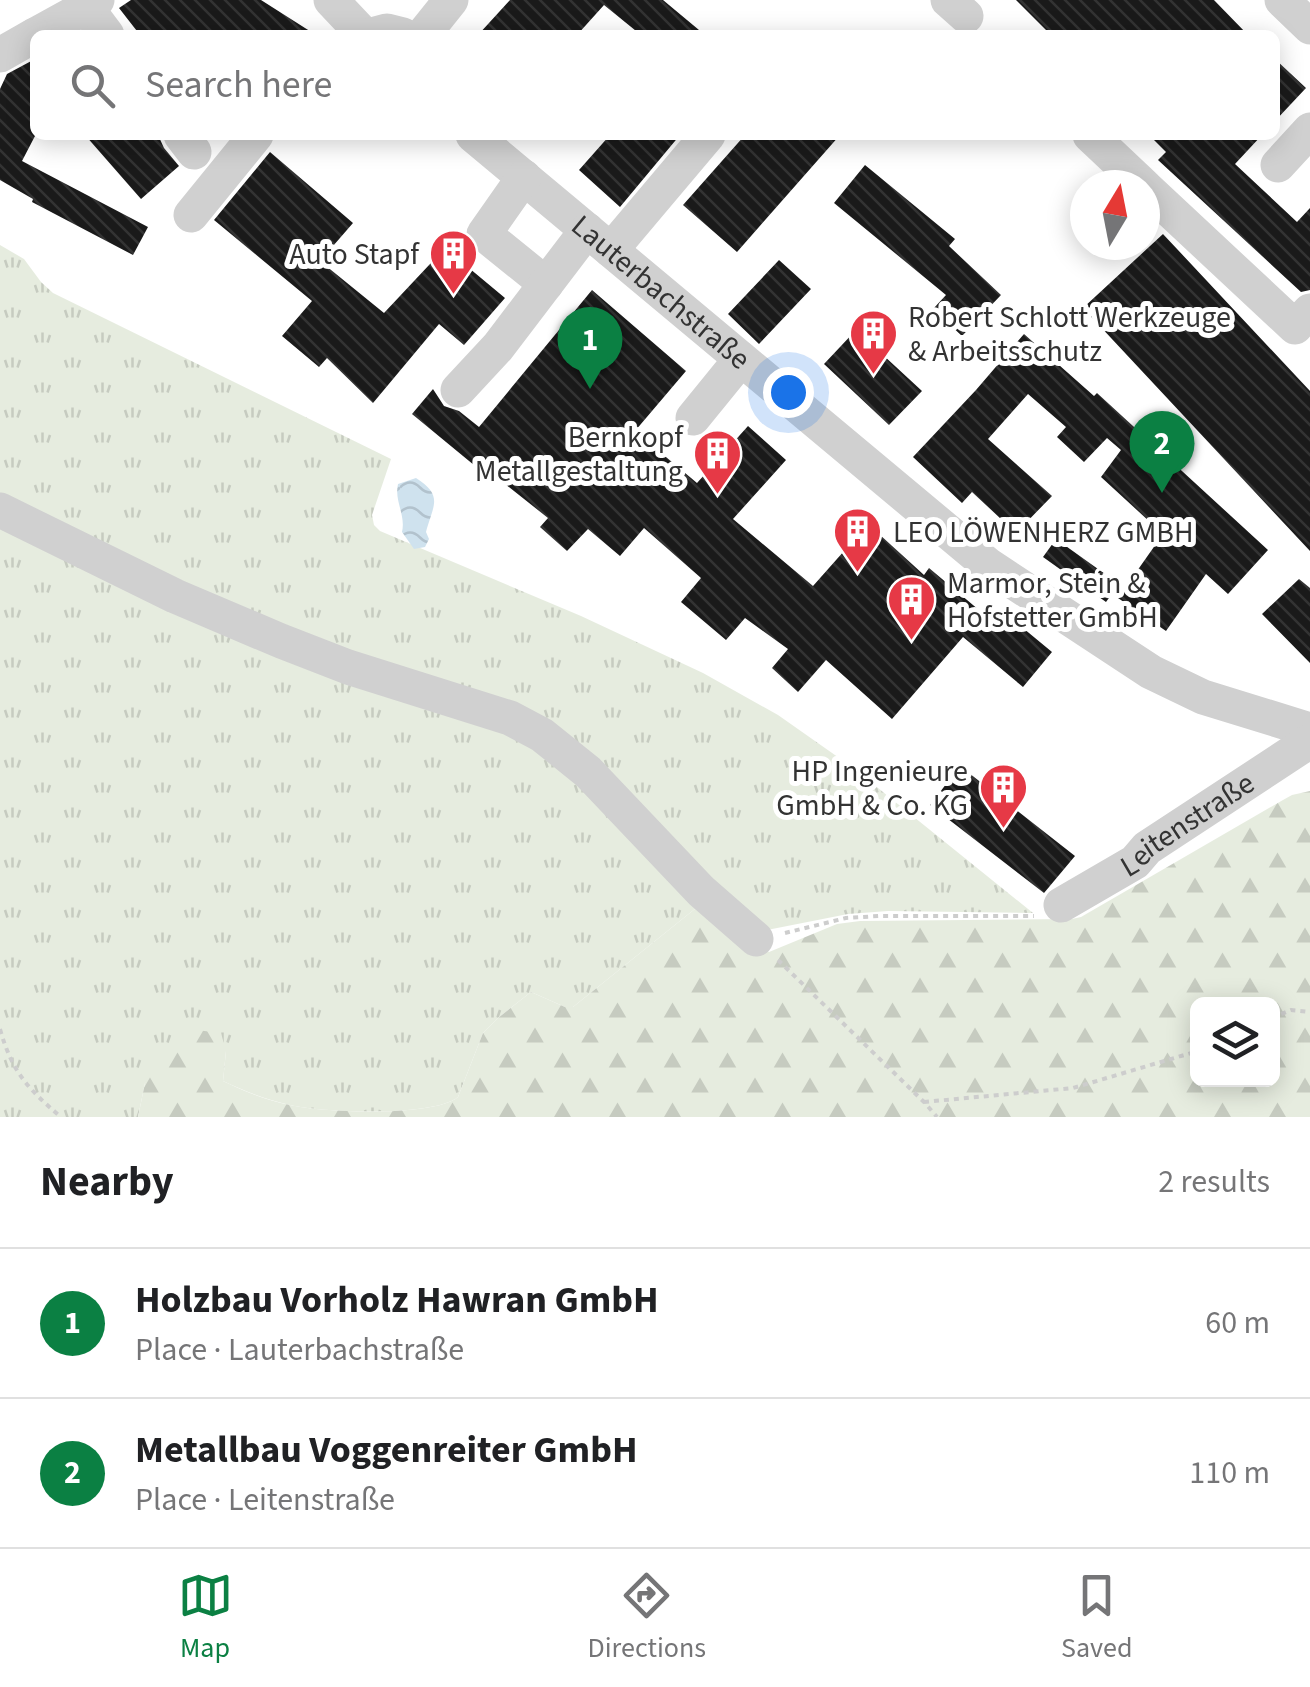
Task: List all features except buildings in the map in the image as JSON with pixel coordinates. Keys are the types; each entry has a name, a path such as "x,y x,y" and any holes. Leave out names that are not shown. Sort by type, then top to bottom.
{"street":[{"path":"330,0 363,30"},
{"path":"427,30 451,0"},
{"path":"1282,0 1310,28"},
{"path":"44,30 91,3 104,30"},
{"path":"0,55 30,38"},
{"path":"1278,165 1310,130"},
{"path":"191,215 252,140"},
{"name":"Lauterbachstraße","path":"479,140 988,565 1151,672 1203,696 1310,730"},
{"path":"458,390 498,347 546,284 599,240 703,140"},
{"path":"1095,140 1127,170"},
{"path":"524,178 484,234 546,284"},
{"path":"1160,201 1296,327 1310,311"},
{"path":"693,418 741,359"},
{"path":"0,510 176,596 281,641 348,667 495,713 542,735 588,772 701,891 756,940"},
{"name":"Leitenstraße","path":"1061,905 1136,862 1147,848 1310,740"}],"path":[{"path":"756,940 846,918 1035,916 1061,905"},
{"path":"756,940 937,1117"},
{"path":"1280,1015 1291,1010 1310,1012"},
{"path":"0,1029 8,1057 31,1092 61,1117"},
{"path":"924,1102 1074,1088 1190,1054"}],"green space":[{"path":"0,245 24,259 53,293 391,459 372,515 380,531 581,616 703,673 778,715 852,767 1033,913 888,911 848,914 757,932 597,774 0,502"},
{"path":"0,515 516,728 706,900 573,1007 531,992 483,1033 458,1097 445,1103 378,1112 281,1103 223,1081 226,1051 145,1083 138,1117 0,1117"},
{"path":"1310,791 1310,1117 138,1117 145,1083 188,1029 221,1033 226,1051 223,1081 264,1098 328,1110 378,1112 445,1103 458,1097 483,1033 531,992 573,1007 706,900 769,952 837,924 860,921 1081,917 1292,795"}],"water":[{"path":"416,478 430,490 434,502 426,532 429,539 425,547 414,549 402,532 397,490 398,484"}],"place":[{"name":"Auto Stapf","path":"454,296"},
{"name":"Robert Schlott Werkzeuge & Arbeitsschutz","path":"873,376"},
{"name":"Holzbau Vorholz Hawran GmbH","path":"590,389"},
{"name":"Metallbau Voggenreiter GmbH","path":"1162,493"},
{"name":"Bernkopf Metallgestaltung","path":"718,496"},
{"name":"LEO LÖWENHERZ GMBH","path":"858,574"},
{"name":"Marmor, Stein & Hofstetter GmbH","path":"912,642"},
{"name":"HP Ingenieure GmbH & Co. KG","path":"1003,830"}]}
